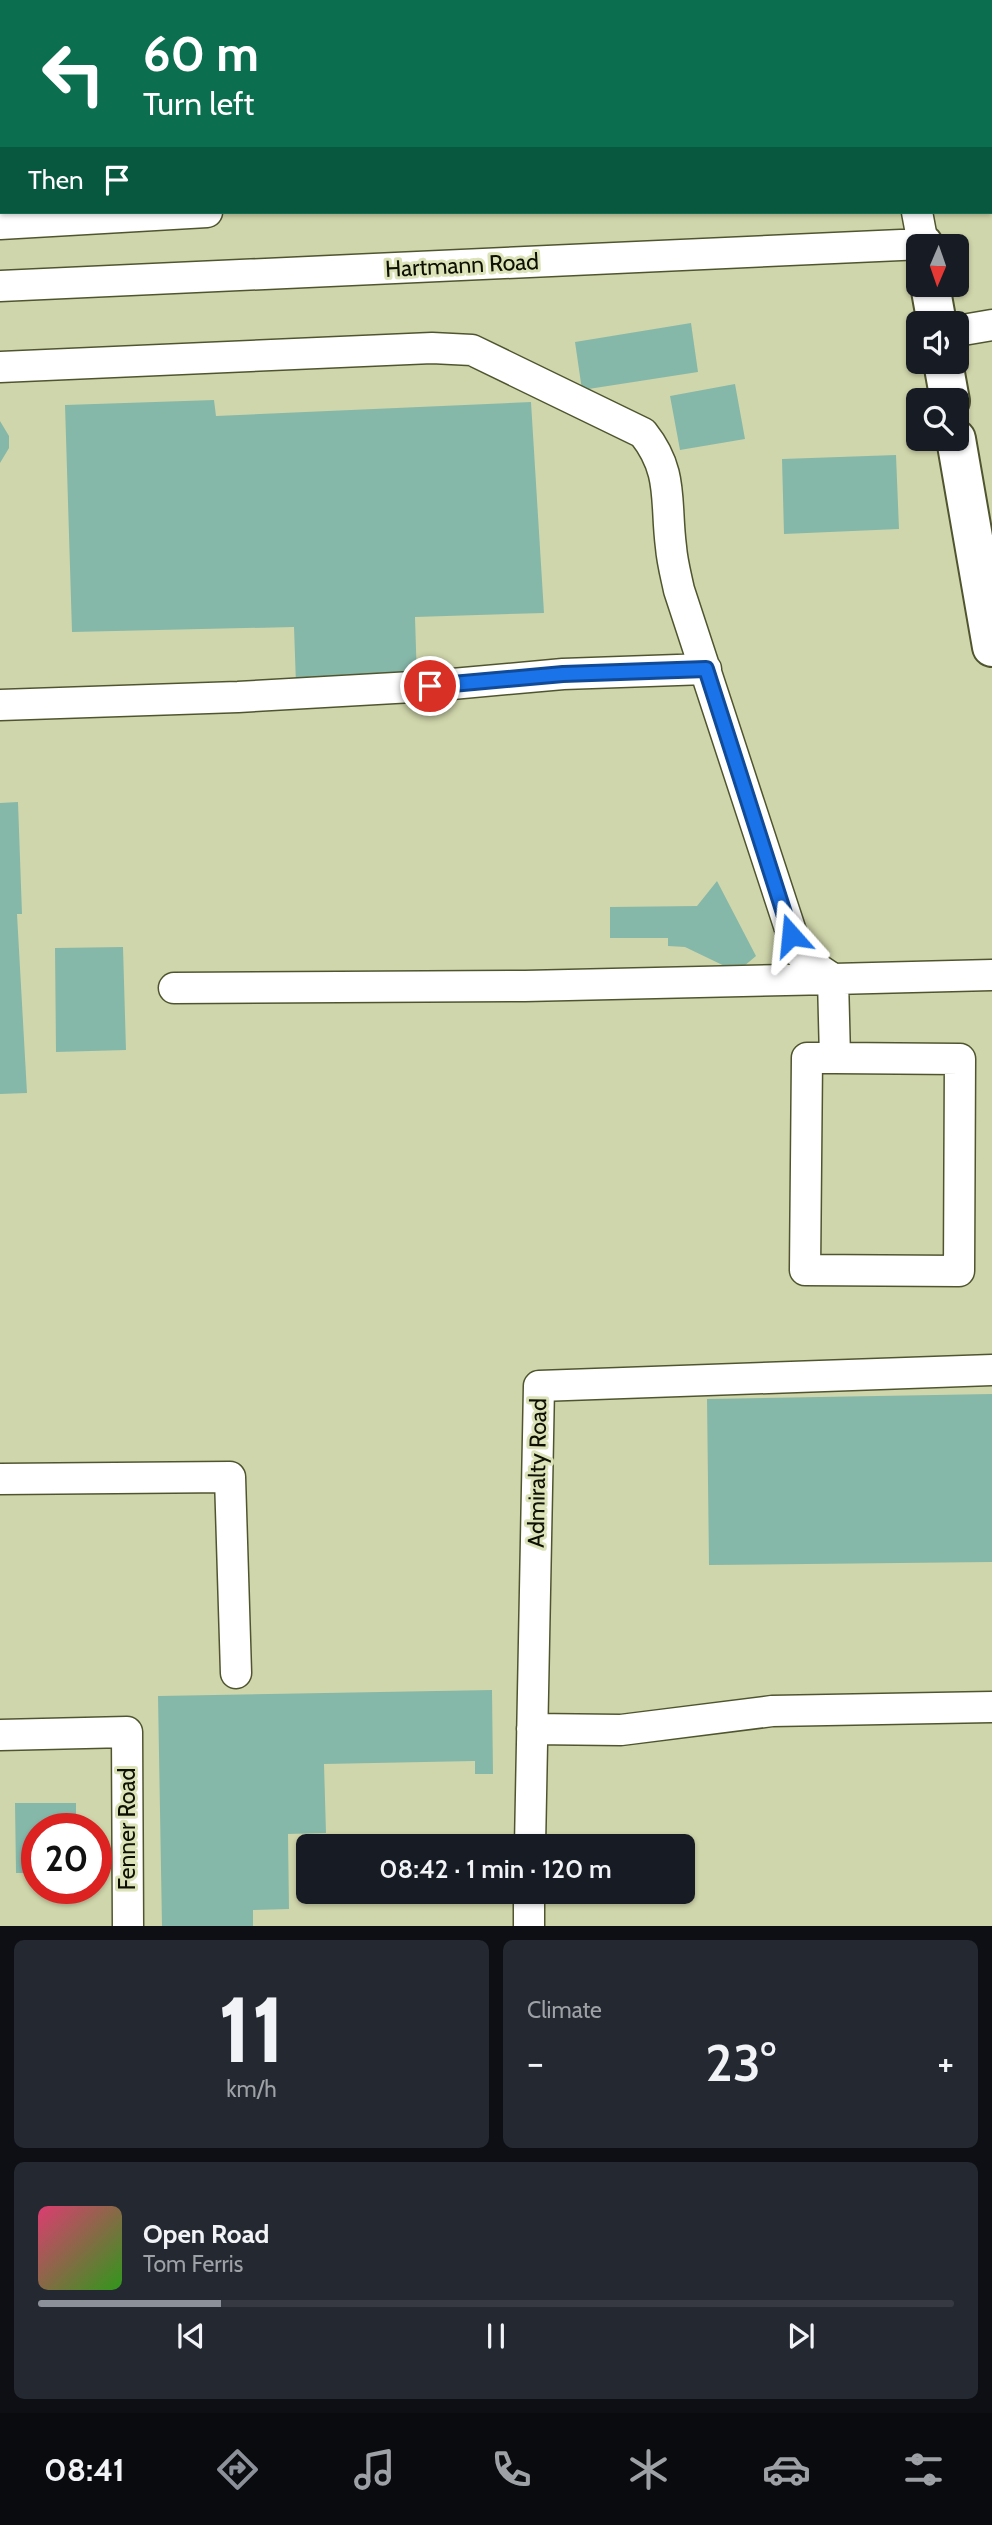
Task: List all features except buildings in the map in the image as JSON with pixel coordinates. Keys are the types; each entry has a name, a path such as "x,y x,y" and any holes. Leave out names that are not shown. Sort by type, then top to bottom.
{"main road":[{"path":"958,451 992,647"}],"street":[{"path":"0,224 172,214"},
{"name":"Hartmann Road","path":"0,286 906,235"},
{"path":"969,329 992,326"},
{"path":"0,367 432,348 472,350 502,362 643,433 659,452 667,477 671,548 679,590 797,950 809,963 833,979"},
{"path":"0,705 252,696 430,686 563,674 706,669"},
{"path":"174,988 525,986 992,975"},
{"path":"833,979 835,1058"},
{"path":"807,1058 835,1058 960,1059 959,1270 805,1270 807,1058"},
{"name":"Admiralty Road","path":"530,1834 539,1386 992,1370"},
{"path":"0,1479 230,1477 236,1673"},
{"path":"532,1729 621,1730 772,1711 992,1707"},
{"name":"Fenner Road","path":"0,1735 127,1732 128,1926"},
{"path":"529,1904 529,1926"}],"route":[{"path":"430,686 563,674 706,669 791,935"}]}
